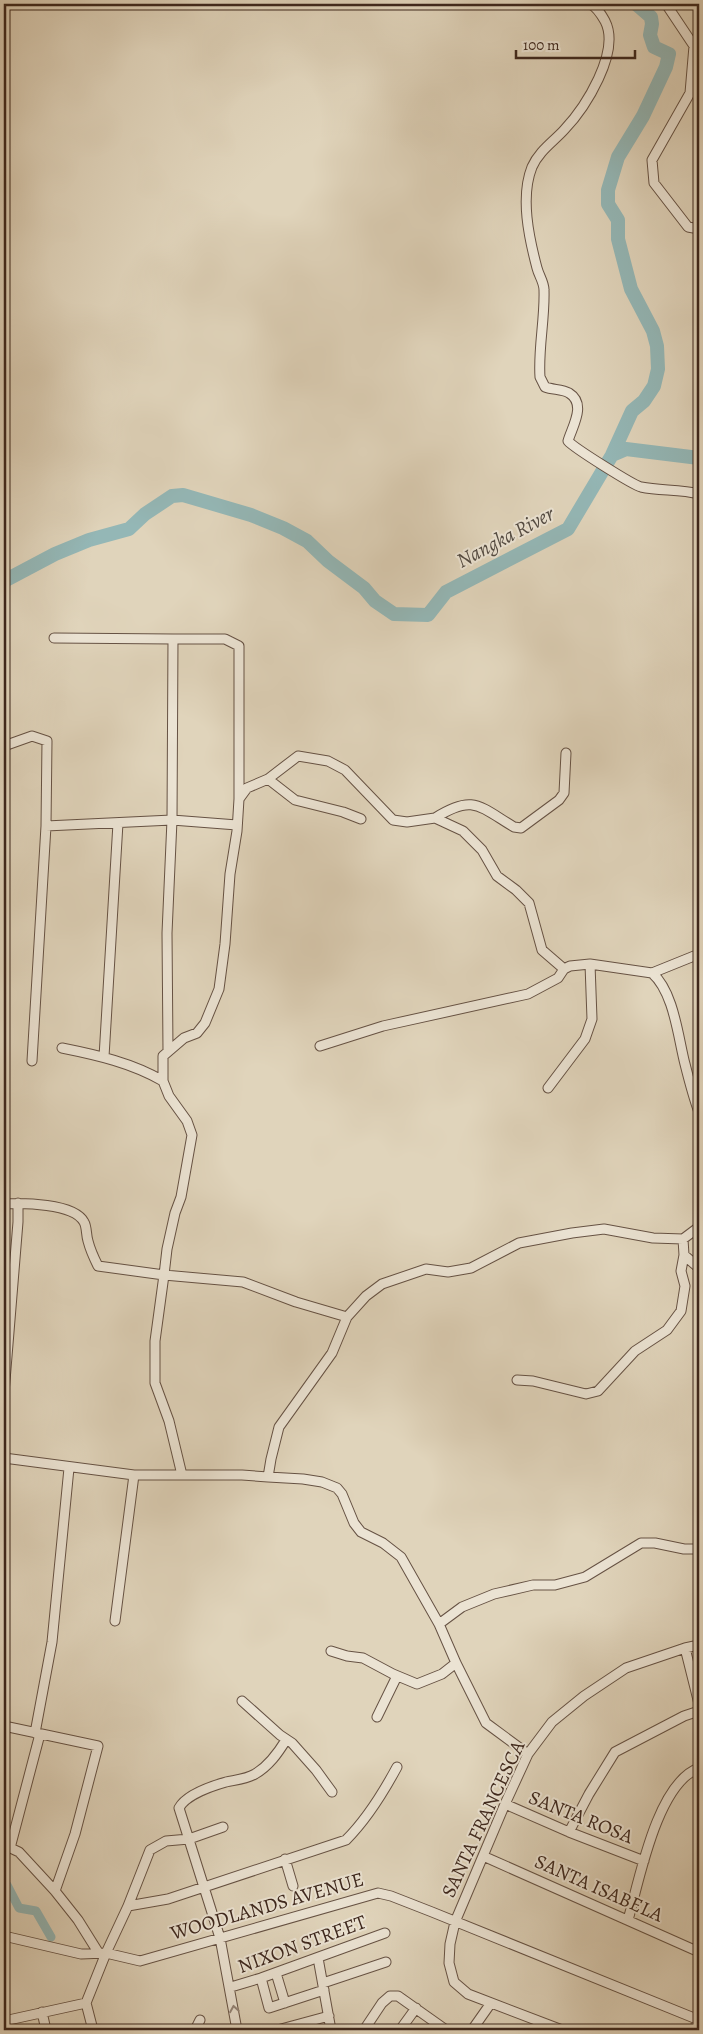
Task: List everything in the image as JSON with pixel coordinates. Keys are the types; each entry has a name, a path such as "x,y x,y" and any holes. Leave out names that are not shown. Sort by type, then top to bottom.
{"street":[{"path":"590,4 601,14 608,28 609,44 607,57 596,81 573,119 535,160 530,175 527,196 528,224 537,268 544,288 540,378 545,387 551,390 566,391 571,394 575,401 578,417 568,441 577,449 638,486 652,489 688,491 699,494"},
{"path":"666,4 694,46 690,93 652,160 654,183 688,227 699,229"},
{"path":"54,638 225,639 239,646 237,825 230,874 225,944 219,989 205,1023 197,1033 184,1038 163,1056 163,1082 169,1096 187,1121 192,1135 181,1197 175,1213 167,1249 155,1341 155,1383 169,1421 182,1475"},
{"path":"168,1050 173,639"},
{"path":"4,746 32,736 47,741 46,826 32,1061"},
{"path":"238,799 247,788 268,779 298,756 328,761 345,770 393,820 407,822 434,818 454,806 475,804 514,827 521,828 560,800 564,793 566,753"},
{"path":"268,779 296,800 343,812 361,819"},
{"path":"434,818 463,831 482,850 497,876 516,890 529,903 542,950 564,969"},
{"path":"46,826 172,820 237,825"},
{"path":"104,1057 118,823"},
{"path":"320,1046 383,1026 528,994 558,978 564,969 570,966 590,964 652,973 699,954"},
{"path":"548,1088 585,1038 590,1026 592,1019 590,964"},
{"path":"652,973 658,978 675,1017 692,1092 699,1112"},
{"path":"62,1048 104,1057 130,1066 163,1082"},
{"path":"4,1393 18,1203"},
{"path":"4,1204 18,1203 56,1207 74,1213 84,1221 88,1242 98,1266 164,1275 242,1282 296,1302 347,1316"},
{"path":"268,1477 270,1460 279,1426 332,1353 347,1316 366,1296 382,1284 426,1269 448,1272 470,1268 520,1243 572,1233 604,1230 653,1238 683,1239 699,1227"},
{"path":"518,1380 533,1381 586,1394 598,1391 635,1351 667,1330 680,1311 685,1286 682,1271 683,1239"},
{"path":"684,1255 699,1268"},
{"path":"4,1458 134,1475 242,1475 303,1479 322,1482 337,1488 342,1494 354,1523 361,1532 382,1543 401,1557 440,1624 456,1663 486,1723 528,1754"},
{"path":"69,1468 52,1642 38,1734 7,1847 19,1852 55,1891 102,1953"},
{"path":"115,1621 134,1475"},
{"path":"440,1624 462,1607 494,1594 533,1586 555,1585 585,1577 641,1543 655,1543 684,1549 699,1549"},
{"name":"SANTA FRANCESCA","path":"562,2030 468,1994 454,1982 449,1963 450,1944 455,1922 528,1754 552,1722 584,1696 626,1668 699,1645"},
{"path":"685,1648 699,1704"},
{"path":"331,1651 347,1656 364,1658 397,1676 417,1684 442,1674 456,1663"},
{"path":"377,1717 397,1676"},
{"path":"242,1702 292,1743 308,1760 332,1792"},
{"path":"568,1832 615,1752 684,1716 699,1711"},
{"path":"4,1726 98,1746 75,1834 55,1891"},
{"path":"237,2030 231,1987 220,1938 181,1816 180,1805 194,1795 220,1784 255,1774 273,1760 286,1740"},
{"path":"128,1906 168,1899 346,1840 356,1830 385,1790 397,1767"},
{"path":"628,1920 644,1861 663,1806 680,1782 691,1772 699,1768"},
{"name":"SANTA ROSA","path":"505,1804 568,1832 644,1861"},
{"path":"93,2030 86,2003 102,1953 128,1906 150,1850 166,1841 189,1839 222,1828"},
{"name":"SANTA ISABELA","path":"484,1856 699,1952"},
{"path":"285,1859 293,1886"},
{"name":"WOODLANDS AVENUE","path":"4,1936 81,1954 102,1953 140,1961 378,1893 432,1912 698,2016"},
{"name":"NIXON STREET","path":"231,1987 276,1973 385,1933"},
{"path":"318,1958 331,2030"},
{"path":"261,1978 269,2008 386,1962"},
{"path":"276,1973 285,2003"},
{"path":"364,2030 382,2003 390,1996 398,1996 444,2030"},
{"path":"4,2021 86,2003"},
{"path":"472,2030 491,2003"},
{"path":"400,2030 416,2008"},
{"path":"42,2012 46,2030"},
{"path":"281,2029 329,2016"},
{"path":"695,2030 698,2016"},
{"path":"195,2030 200,2020"}],"waterway":[{"name":"Nangka River","path":"4,581 55,554 89,540 129,529 145,514 172,496 183,495 251,515 283,528 307,541 328,561 364,588 375,601 394,614 428,615 446,592 568,529 612,455 632,411 644,401 654,386 658,369 657,346 653,331 631,289 618,239 618,220 608,204 608,190 618,157 643,116 666,67 669,54 654,47 650,35 651,17 636,4"},
{"path":"612,455 626,449 699,458"},
{"path":"4,1883 7,1885 19,1908 36,1911 51,1937"}]}
